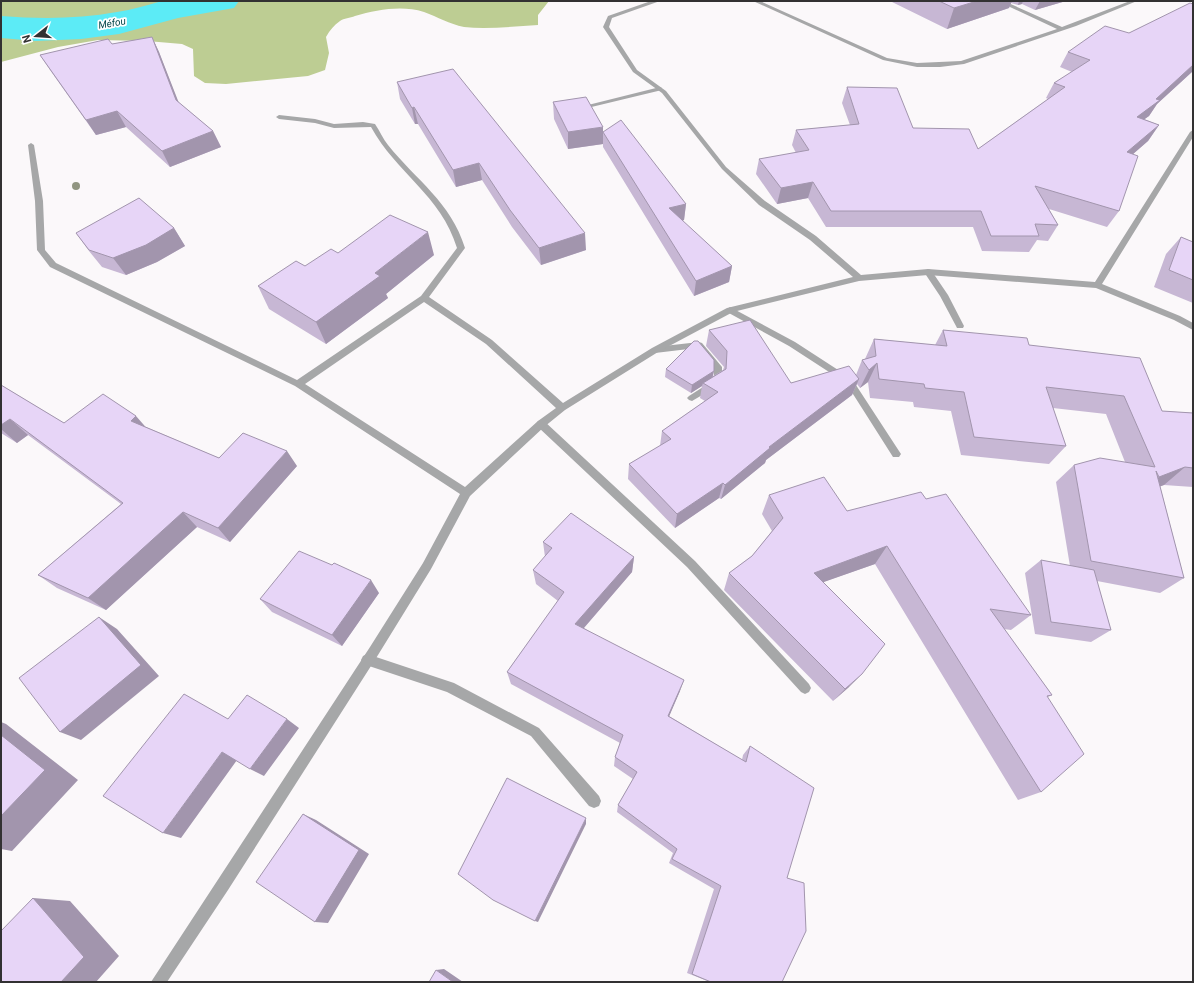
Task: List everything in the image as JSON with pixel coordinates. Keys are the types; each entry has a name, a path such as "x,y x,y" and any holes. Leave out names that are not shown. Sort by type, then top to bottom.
{"street":[{"path":"657,1 610,18 606,27 635,71 664,92 724,168 762,203 813,238 859,278"},
{"path":"756,1 885,59 917,65 962,63 1062,29 1134,1"},
{"path":"1000,1 1062,29"},
{"path":"578,108 660,89"},
{"path":"279,117 315,121 334,126 363,124 373,125 385,146 434,197 459,236 461,248 424,298 298,384"},
{"path":"1097,285 1193,132"},
{"path":"31,145 38,201 41,250 53,265 298,384 466,492"},
{"path":"928,272 944,295 960,326"},
{"path":"158,982 223,885 427,566 466,492 541,424 562,408 655,350 730,310 859,278 928,272 1097,285 1178,318 1193,327"},
{"path":"424,298 489,342 562,408"},
{"path":"730,310 792,344 849,381 896,454"},
{"path":"655,350 699,345 718,367 718,382 692,398"},
{"path":"541,424 691,564 805,688"},
{"path":"367,660 450,687 535,732 594,801"}],"green space":[{"path":"1,1 549,1 538,15 538,25 492,28 464,27 424,12 407,9 380,10 363,14 342,20 329,32 326,37 329,53 325,70 308,76 226,84 205,83 194,76 193,49 182,44 147,41 98,40 58,47 1,62"}],"building":[{"path":"939,1 977,1 954,8"},
{"path":"1190,3 1193,4 1193,65 1156,99 1160,100 1137,117 1159,125 1127,152 1138,156 1119,211 1035,186 1058,225 1035,224 1039,236 991,236 981,211 831,211 813,182 781,188 759,159 809,150 796,130 859,124 847,87 897,88 913,128 969,129 978,149 1065,87 1054,83 1090,60 1068,52 1105,26 1129,33"},
{"path":"152,37 176,100 213,131 162,151 117,111 86,120 40,55 108,39 112,44"},
{"path":"453,69 585,233 539,248 510,210 479,163 453,170 414,107 412,108 397,82"},
{"path":"586,97 603,127 568,132 553,102"},
{"path":"621,120 686,204 669,208 732,266 696,281 603,132"},
{"path":"139,198 174,228 146,245 113,258 89,250 76,233"},
{"path":"390,215 428,232 375,273 380,276 316,322 258,286 296,261 305,266 331,249 338,253"},
{"path":"1181,237 1193,242 1193,280 1169,270"},
{"path":"750,320 791,383 849,366 859,379 769,447 770,448 725,485 723,483 677,514 629,464 671,439 662,431 718,392 703,383 726,369 727,351 709,330"},
{"path":"943,330 1027,338 1029,345 1140,358 1162,411 1193,413 1193,468 1185,467 1159,477 1156,471 1184,578 1091,561 1074,465 1100,458 1155,467 1124,396 1046,387 1066,446 974,437 964,392 925,388 924,384 879,379 877,363 869,370 862,360 876,356 874,339 947,346"},
{"path":"694,341 698,341 714,360 714,371 692,385 666,369"},
{"path":"1,385 64,423 103,394 136,416 131,421 219,458 243,433 287,451 218,528 183,512 88,598 38,575 123,503 10,419 1,425"},
{"path":"824,477 847,511 921,492 926,499 946,494 1031,615 990,609 1052,695 1047,696 1084,754 1041,792 887,546 814,573 885,644 862,674 845,689 729,573 752,556 783,518 769,495"},
{"path":"571,513 634,557 575,624 684,680 668,716 746,762 750,746 814,788 787,878 804,883 806,931 782,982 711,982 692,974 721,886 672,859 677,849 618,805 637,772 615,757 623,735 507,672 564,592 533,570 552,548 543,542"},
{"path":"299,551 332,565 334,563 371,580 332,635 260,599"},
{"path":"1041,560 1094,570 1111,630 1051,622"},
{"path":"99,617 141,665 60,732 19,678"},
{"path":"184,694 228,719 247,695 287,719 250,769 222,752 163,833 103,796"},
{"path":"1,735 45,770 1,816"},
{"path":"507,778 586,818 535,921 493,900 458,874"},
{"path":"303,814 359,850 315,922 256,882"},
{"path":"33,898 84,957 61,982 1,982 1,931"},
{"path":"436,970 453,982 429,982"}],"waterway":[{"name":"Méfou","path":"1,27 36,30 81,28 119,23 176,8 222,1"}]}
